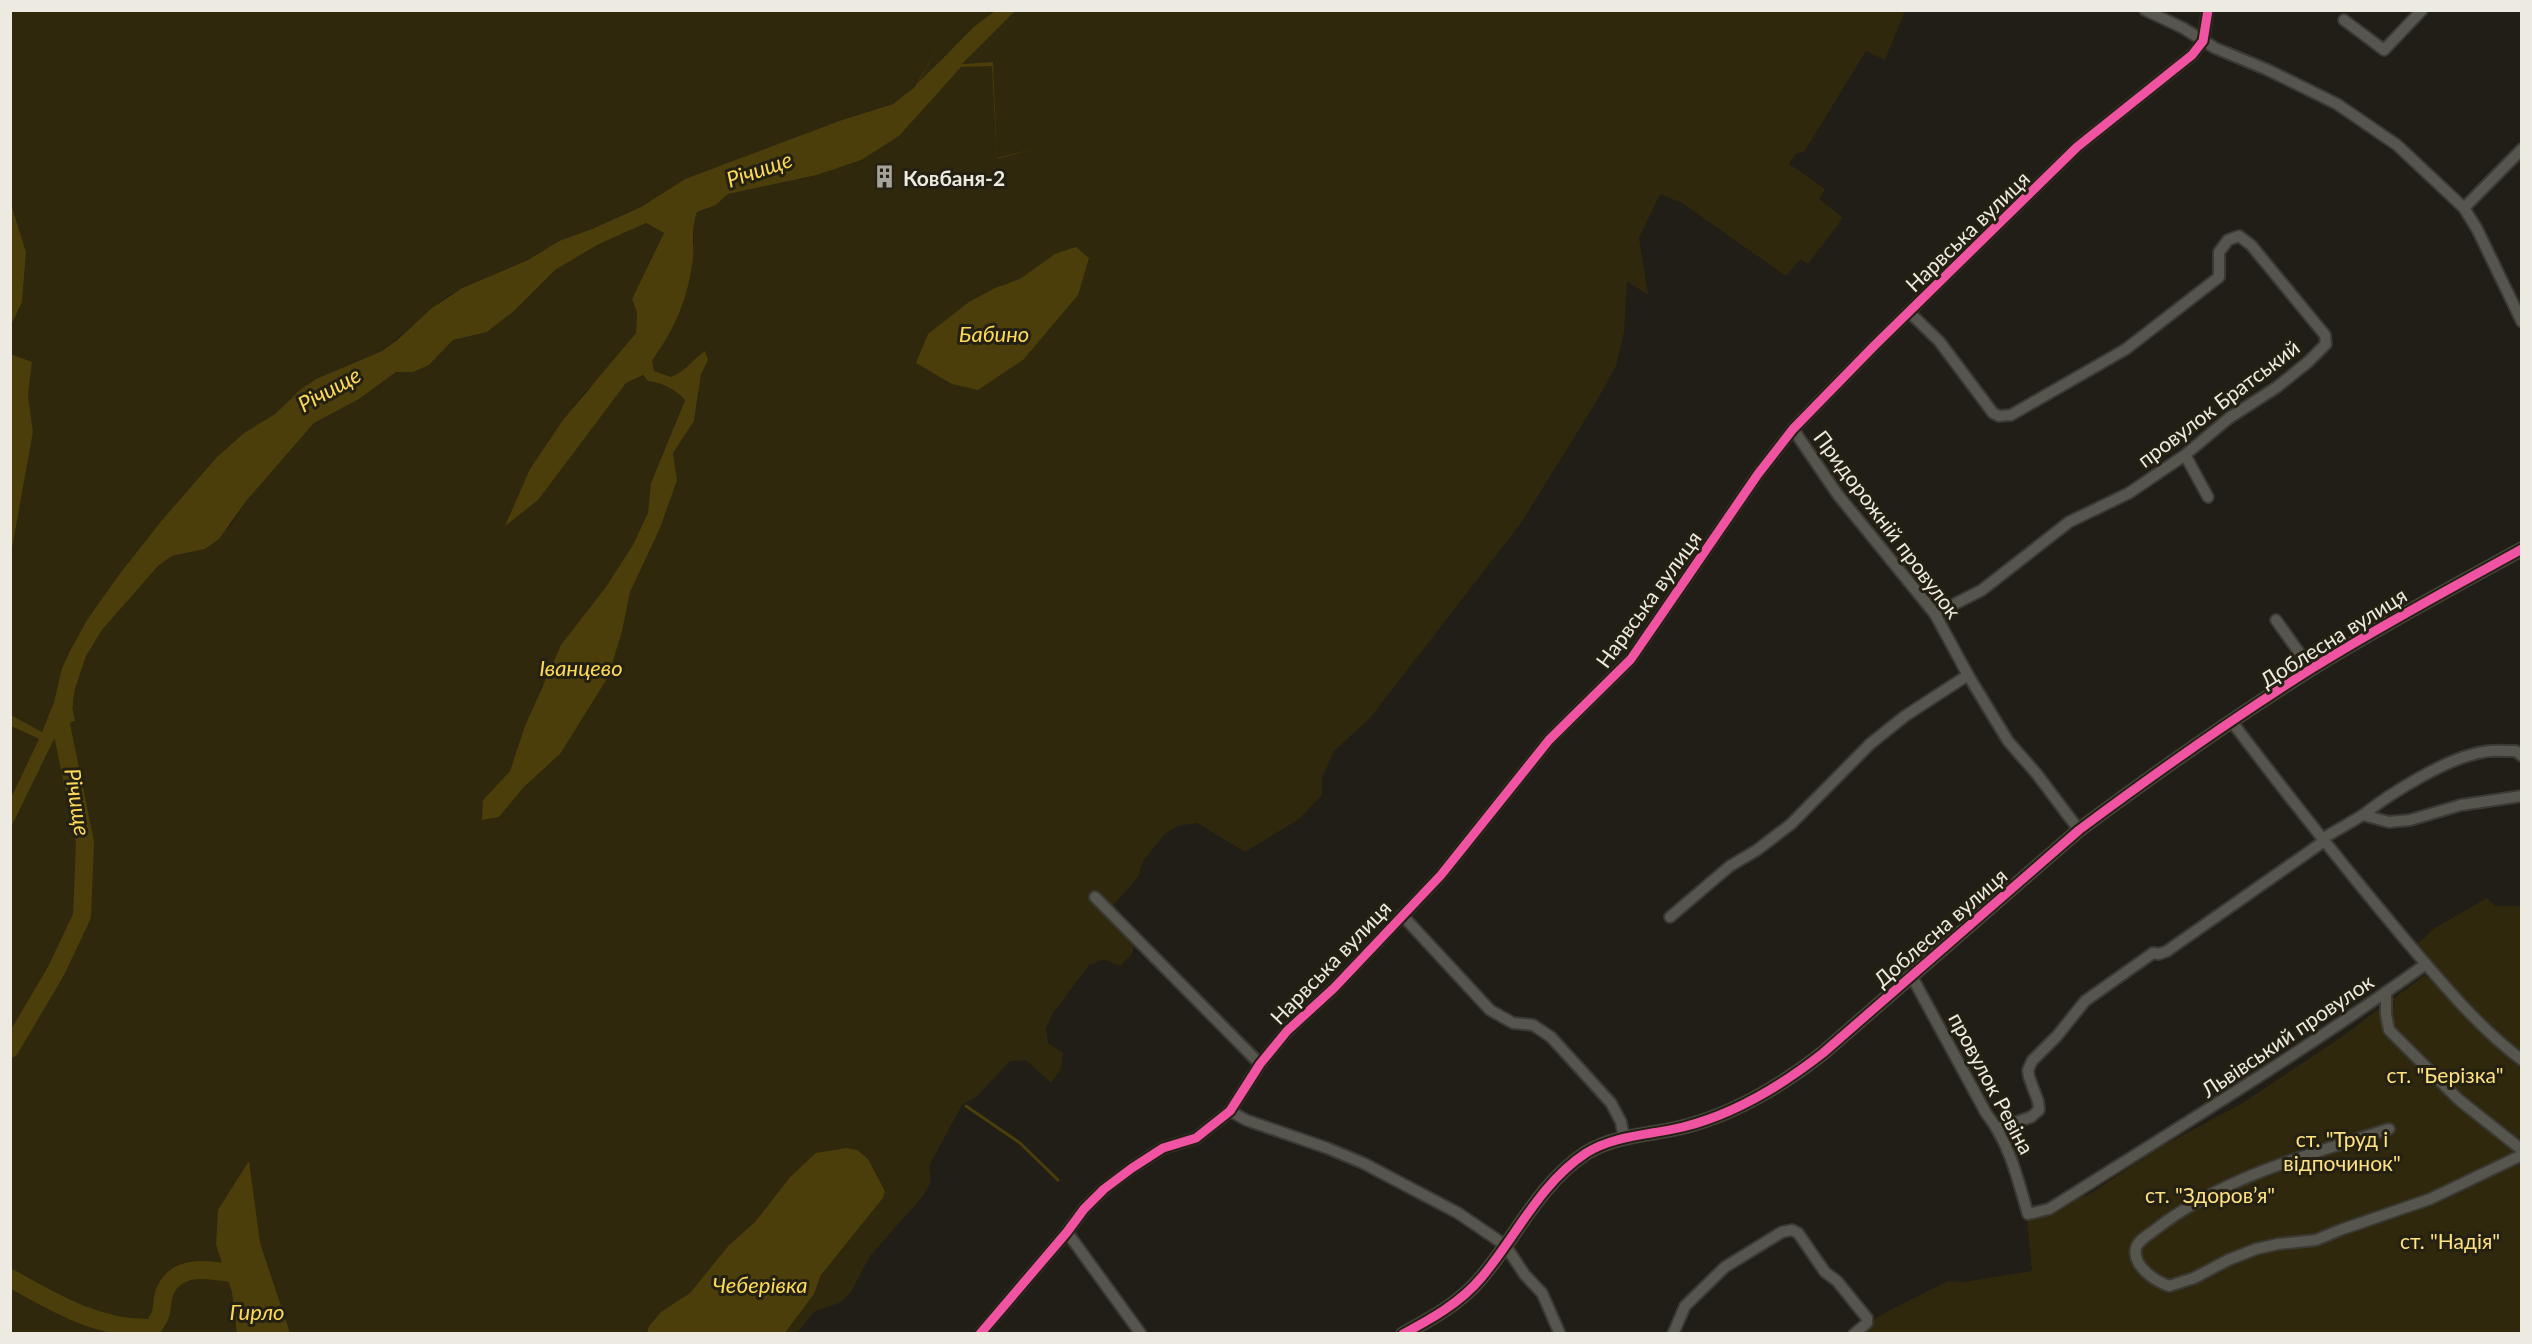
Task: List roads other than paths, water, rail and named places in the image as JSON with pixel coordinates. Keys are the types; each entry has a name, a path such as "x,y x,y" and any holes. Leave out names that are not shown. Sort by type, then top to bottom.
{"street":[{"path":"2145,10 2183,28 2203,41 2303,86 2357,116 2397,145 2464,208 2477,229 2522,322"},
{"path":"2203,41 2208,10"},
{"path":"2344,20 2384,50 2422,10"},
{"name":"Нарвська вулиця","path":"980,1334 1084,1209 1132,1168 1163,1148 1196,1138 1230,1112 1260,1064 1287,1031 1334,988 1441,875 1549,740 1631,659 1758,474 1793,429 2077,147 2192,56 2203,41"},
{"path":"2464,208 2522,149"},
{"name":"провулок Братський","path":"1910,312 1940,341 1993,413 2005,416 2126,349 2214,282 2221,273 2219,252 2228,240 2239,236 2251,245 2321,328 2325,334 2326,344 2277,387 2229,418 2185,454 2129,493 2069,522 1982,590 1935,614"},
{"name":"Придорожній провулок","path":"1793,429 1838,495 1935,614 2008,741 2036,773 2079,830"},
{"path":"2185,454 2208,497"},
{"name":"Доблесна вулиця","path":"1402,1334 1440,1313 1480,1280 1531,1209 1568,1166 1605,1144 1624,1138 1684,1127 1719,1116 1789,1079 1823,1053 2079,830 2311,669 2390,622 2522,549"},
{"path":"2276,620 2311,669"},
{"path":"1670,917 1730,866 1757,850 1791,824 1870,744 1905,716 1968,675"},
{"path":"2232,722 2362,889 2426,964 2467,1011 2522,1060"},
{"path":"1998,1128 2031,1117 2038,1110 2038,1101 2028,1070 2032,1061 2057,1036 2085,1002 2153,953 2159,954 2167,951 2195,933 2324,839 2407,785 2463,759 2484,752 2516,751 2522,756"},
{"path":"2363,815 2389,822 2399,821 2462,805 2522,796"},
{"path":"1095,897 1260,1064"},
{"path":"1402,915 1490,1010 1513,1023 1533,1025 1551,1037 1611,1103 1621,1122 1624,1138"},
{"name":"Львівський провулок","path":"2028,1214 2049,1209 2207,1111 2426,964"},
{"name":"провулок Ревіна","path":"1911,975 1986,1113 1998,1128 2009,1149 2028,1214"},
{"path":"2386,992 2385,1014 2389,1030 2457,1100 2522,1150"},
{"path":"1230,1112 1362,1163 1458,1213 1505,1245 1525,1275 1542,1293 1560,1334"},
{"path":"2390,1129 2242,1179 2209,1196 2166,1221 2140,1241 2136,1248 2138,1260 2144,1271 2157,1282 2169,1286 2194,1278 2228,1260 2256,1249 2316,1240 2430,1199 2522,1155"},
{"path":"1673,1334 1685,1306 1725,1267 1782,1232 1792,1230 1798,1233 1824,1272 1837,1281 1867,1318 1864,1327 1854,1334"},
{"path":"1067,1232 1141,1334"}],"water":[{"name":"Іванцево","path":"995,11 1015,11 962,64 993,62 997,158 1040,147 997,159 992,66 961,67 899,136 861,160 817,175 728,194 716,205 697,212 693,229 693,258 688,287 674,325 652,361 654,371 671,377 681,372 705,351 708,360 701,374 694,421 673,453 677,480 660,528 630,592 622,631 608,677 560,754 524,787 499,817 482,820 483,800 510,771 525,726 561,645 606,587 633,545 648,513 651,483 685,400 664,385 648,381 643,375 626,383 538,500 505,526 530,469 563,420 636,333 637,313 632,299 664,233 646,223 599,244 555,270 514,311 487,332 453,340 429,365 413,372 396,372 359,399 314,423 247,500 219,539 205,549 172,556 158,566 102,630 86,656 72,706 75,721 61,725 11,827 11,798 39,739 11,726 11,715 42,732 54,702 62,668 87,620 162,520 217,457 244,433 275,414 301,389 316,379 382,351 432,308 462,288 528,260 559,241 641,207 685,179 839,121 893,104 915,87 944,36 918,83 975,26"},
{"path":"11,204 26,252 22,302 11,325"},
{"name":"Бабино","path":"1076,247 1089,258 1078,295 1023,360 978,390 952,384 916,363 928,334 969,302 995,288 1020,279 1055,254"},
{"path":"11,354 32,362 28,395 33,432 11,554"},
{"name":"Чеберівка","path":"847,1148 857,1150 868,1159 885,1191 883,1198 821,1275 814,1294 785,1333 647,1333 649,1326 661,1312 690,1293 729,1245 755,1222 790,1177 816,1153"},
{"name":"Гирло","path":"249,1161 260,1243 290,1333 237,1333 232,1292 216,1245 218,1210"}],"waterway":[{"name":"Річище","path":"10,1049 56,971 82,916 85,842 61,725 64,703"},
{"path":"966,1106 1020,1143 1058,1180"},
{"name":"Річище","path":"10,1278 43,1297 96,1320 114,1325 152,1328 160,1316 166,1289 180,1274 210,1270 241,1275 243,1283"}],"place":[{"name":"Ковбаня-2","path":"885,177"}],"park label":[{"name":"ст. \"Берізка\"","path":"2445,1074"},
{"name":"ст. \"Труд і відпочинок\"","path":"2342,1150"},
{"name":"ст. \"Здоров’я\"","path":"2210,1194"},
{"name":"ст. \"Надія\"","path":"2450,1240"}]}
